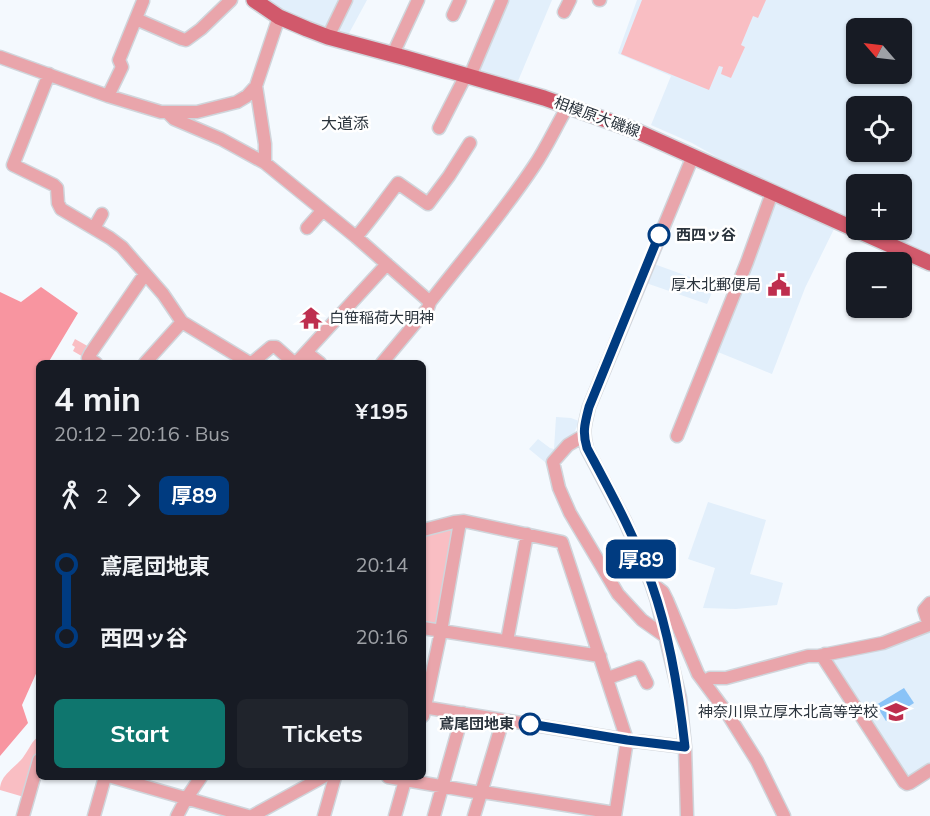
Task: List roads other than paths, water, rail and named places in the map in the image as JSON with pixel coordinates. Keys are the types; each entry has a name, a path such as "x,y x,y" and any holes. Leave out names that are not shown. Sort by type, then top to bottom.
{"main road":[{"name":"相模原大磯線","path":"254,0 279,17 307,30 568,106 634,130 930,263"}],"street":[{"path":"136,19 186,40 231,0"},
{"path":"328,37 346,0"},
{"path":"393,54 418,0"},
{"path":"453,15 460,0"},
{"path":"443,125 502,0"},
{"path":"108,96 122,67 119,60 143,1"},
{"path":"0,57 108,96 161,112 197,112 237,102 247,96 256,86 279,17"},
{"path":"49,74 7,163 54,185 57,188 58,203 61,209 122,247 163,294 182,322 245,360"},
{"path":"256,86 265,144 265,163"},
{"path":"385,360 428,308 430,302 524,181 568,106"},
{"path":"168,113 174,119 221,139 265,163 356,237 430,302"},
{"path":"356,237 398,183 423,203 428,204 470,148"},
{"path":"687,816 685,747 680,698 666,637 651,583 625,521 587,448 583,435 589,407 693,156"},
{"path":"678,436 772,193"},
{"path":"307,228 322,210"},
{"path":"94,228 102,214"},
{"path":"299,360 387,264"},
{"path":"91,360 88,358 90,354 145,274"},
{"path":"149,360 182,322"},
{"path":"256,360 271,347 276,347 291,360"},
{"path":"307,353 316,360"},
{"path":"583,435 568,445 552,462 559,488 570,513 618,594 642,620 666,637"},
{"path":"415,780 615,815 627,740 562,542 464,521 426,529"},
{"path":"426,701 460,522"},
{"path":"507,641 527,534"},
{"path":"651,583 663,592 698,674 727,713 757,761 784,816"},
{"path":"704,682 710,678 726,678 808,656 883,643 929,626 924,610 930,603"},
{"path":"426,628 600,656"},
{"path":"825,654 824,659 904,782 910,783 930,770"},
{"path":"608,678 639,667 647,683"},
{"path":"426,710 685,747"},
{"path":"434,816 463,714"},
{"path":"474,816 503,720"},
{"path":"23,816 36,770"},
{"path":"94,816 104,780"},
{"path":"122,780 248,816"},
{"path":"177,816 199,780"},
{"path":"252,816 318,780"},
{"path":"324,816 333,780"},
{"path":"395,816 405,780"},
{"path":"547,816 550,803"}],"water":[{"path":"904,688 914,703 886,721 876,705"}],"place":[{"name":"西四ッ谷","path":"659,235"},
{"name":"厚木北郵便局","path":"779,285"},
{"name":"白笹稲荷大明神","path":"311,318"},
{"name":"神奈川県立厚木北高等学校","path":"896,712"},
{"name":"鳶尾団地東","path":"530,724"}],"district":[{"name":"大道添","path":"345,123"}]}
